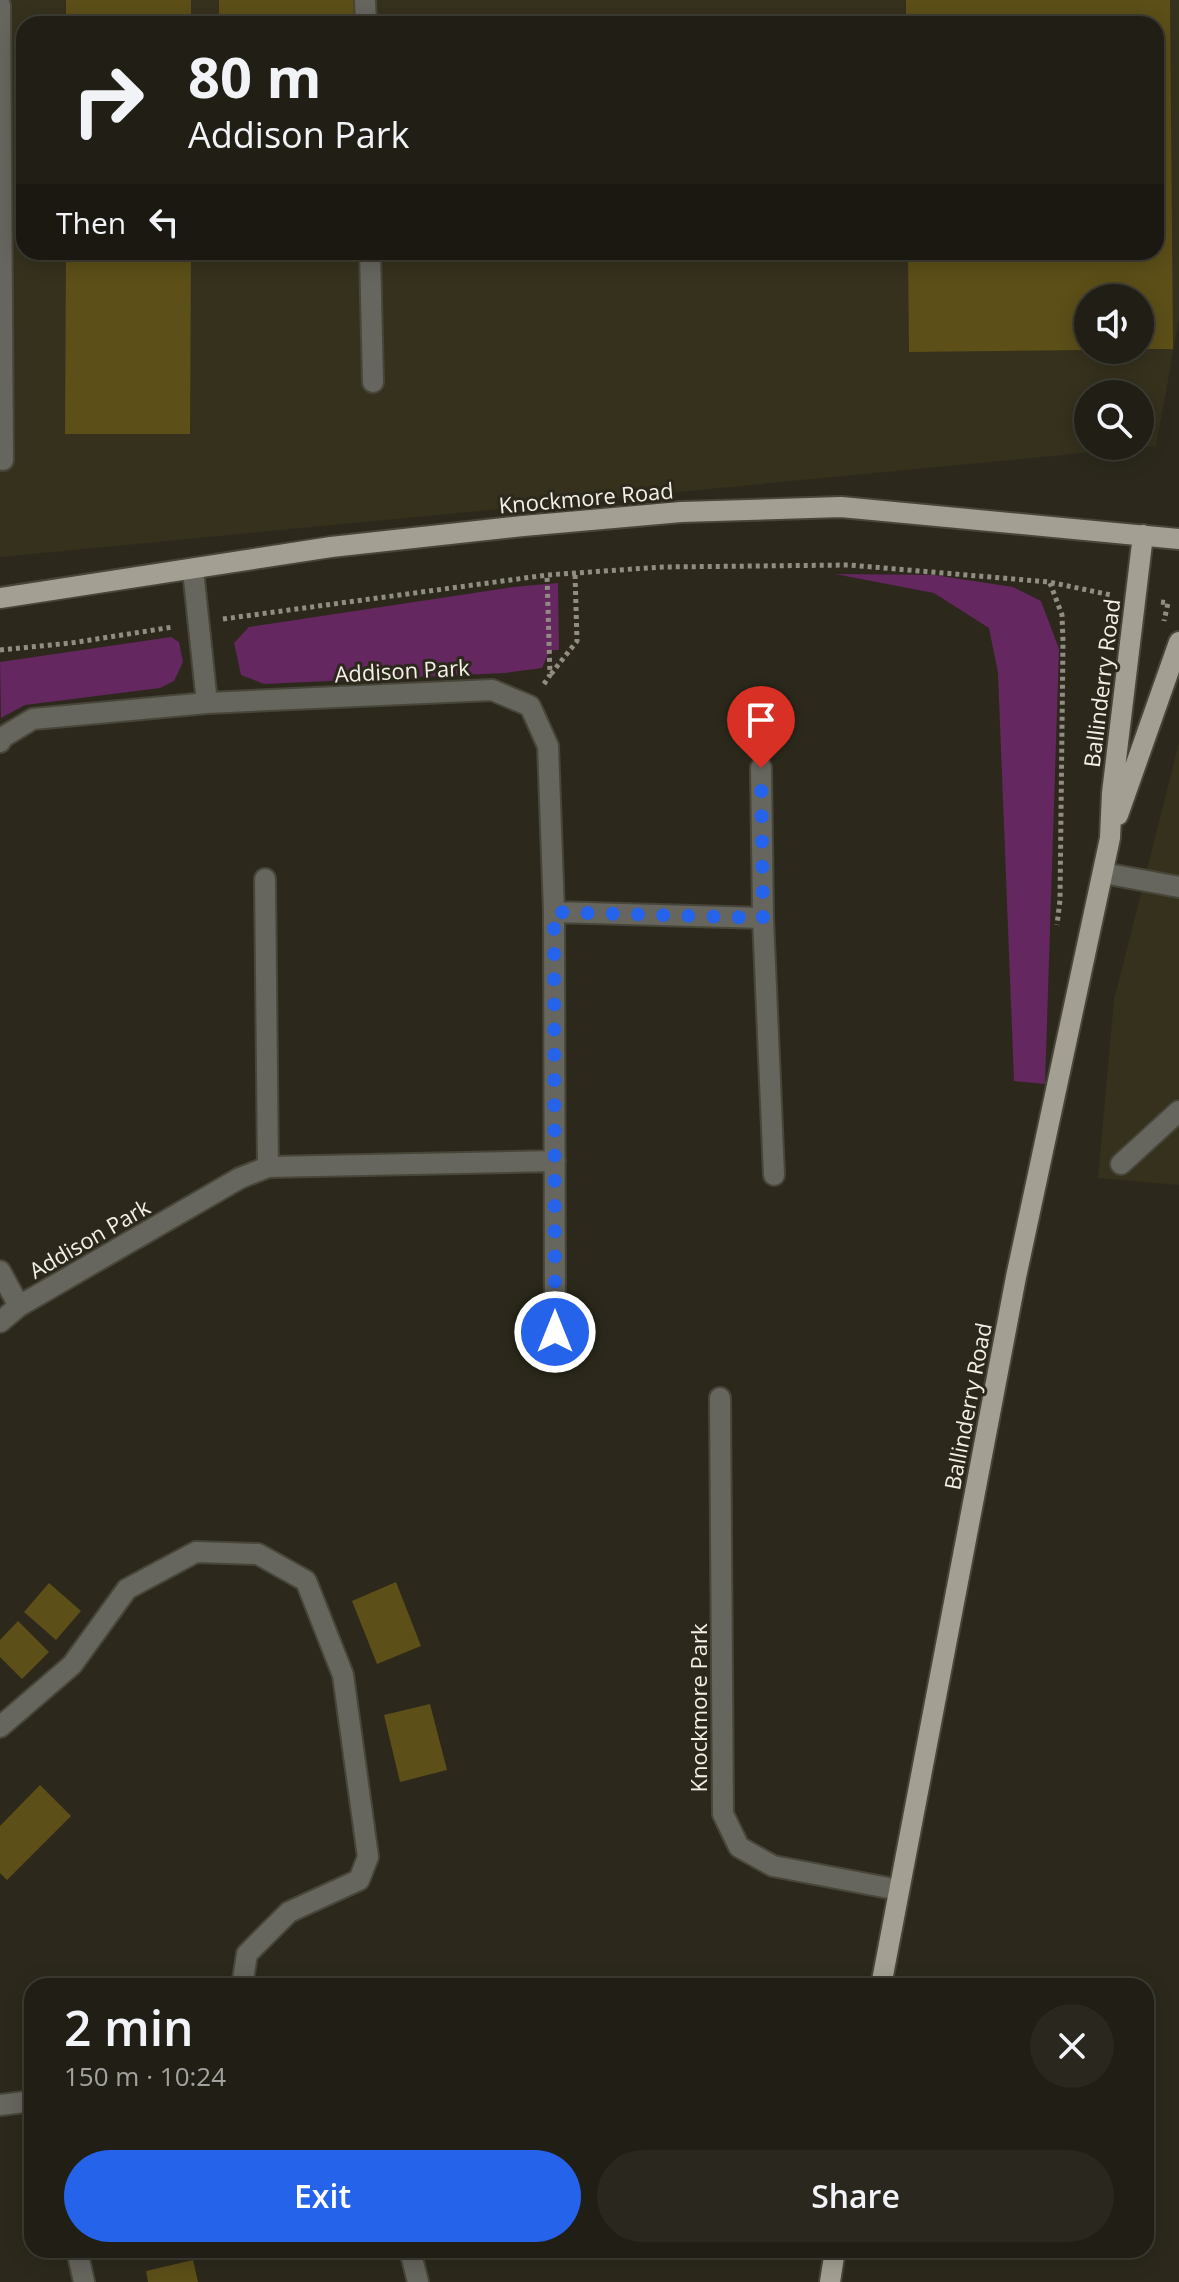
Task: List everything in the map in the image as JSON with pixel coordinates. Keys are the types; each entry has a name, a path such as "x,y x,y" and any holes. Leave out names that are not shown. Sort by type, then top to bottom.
{"main road":[{"name":"Knockmore Road","path":"0,598 331,547 523,526 695,512 841,507 1179,539"},
{"name":"Ballinderry Road","path":"1110,838 1112,793 1143,535"},
{"name":"Ballinderry Road","path":"882,1978 1016,1277 1110,838 1179,642"},
{"path":"830,2282 834,2258"}],"street":[{"path":"0,5 3,460"},
{"path":"370,260 373,382"},
{"path":"193,570 207,703"},
{"name":"Addison Park","path":"0,742 33,719 207,703 492,690 530,706"},
{"path":"530,706 548,746 554,912 555,1332"},
{"path":"761,768 763,918 774,1175"},
{"path":"1103,873 1179,887"},
{"path":"265,879 268,1167"},
{"path":"554,912 763,918"},
{"path":"1121,1164 1179,1111"},
{"name":"Addison Park","path":"0,1322 19,1306 240,1178 268,1167 555,1161"},
{"name":"Addison Park","path":"0,1271 19,1306"},
{"name":"Knockmore Park","path":"720,1398 723,1814 739,1847 773,1866 899,1890"},
{"path":"0,1727 72,1665 127,1589 196,1552 258,1554 306,1581 343,1675 368,1857 359,1880 289,1912 247,1954 243,1978"},
{"path":"0,2105 24,2102"},
{"path":"79,2258 84,2282"},
{"path":"412,2258 418,2282"}],"path":[{"path":"0,650 71,643 199,622 547,575 662,567 849,565 1049,582 1109,595 1135,597"},
{"path":"530,706 577,641 575,573"},
{"path":"547,575 550,675"},
{"path":"1049,582 1062,615 1063,641 1060,900 1057,925"}],"shaded area":[{"path":"0,0 1179,0 1179,319 1156,446 1154,380 1074,380 1074,454 0,557"},
{"path":"835,574 934,575 1013,587 1041,601 1059,649 1045,1084 1014,1081 998,673 989,628 934,593"},
{"path":"558,583 559,650 550,650 542,668 505,673 264,684 241,675 234,643 249,627"},
{"path":"171,637 179,642 183,662 174,681 160,688 25,705 1,718 0,662"},
{"path":"1179,743 1179,1185 1098,1178 1114,1000"}],"building":[{"path":"66,0 191,0 191,16 66,16"},
{"path":"219,0 362,0 362,16 219,16"},
{"path":"906,0 1170,0 1173,349 1154,349 1154,284 1074,284 1074,350 909,352 908,260 1164,260 1164,16 906,16"},
{"path":"66,260 191,260 190,434 65,434"},
{"path":"396,1582 421,1646 377,1664 352,1601"},
{"path":"49,1583 81,1611 56,1640 24,1612"},
{"path":"18,1621 49,1652 22,1679 0,1657 0,1640"},
{"path":"430,1704 447,1770 400,1782 384,1715"},
{"path":"40,1785 71,1816 7,1880 0,1873 0,1826"},
{"path":"193,2260 198,2282 148,2282 146,2271"}],"route":[{"path":"555,1332 554,912 763,918 761,768"}]}
